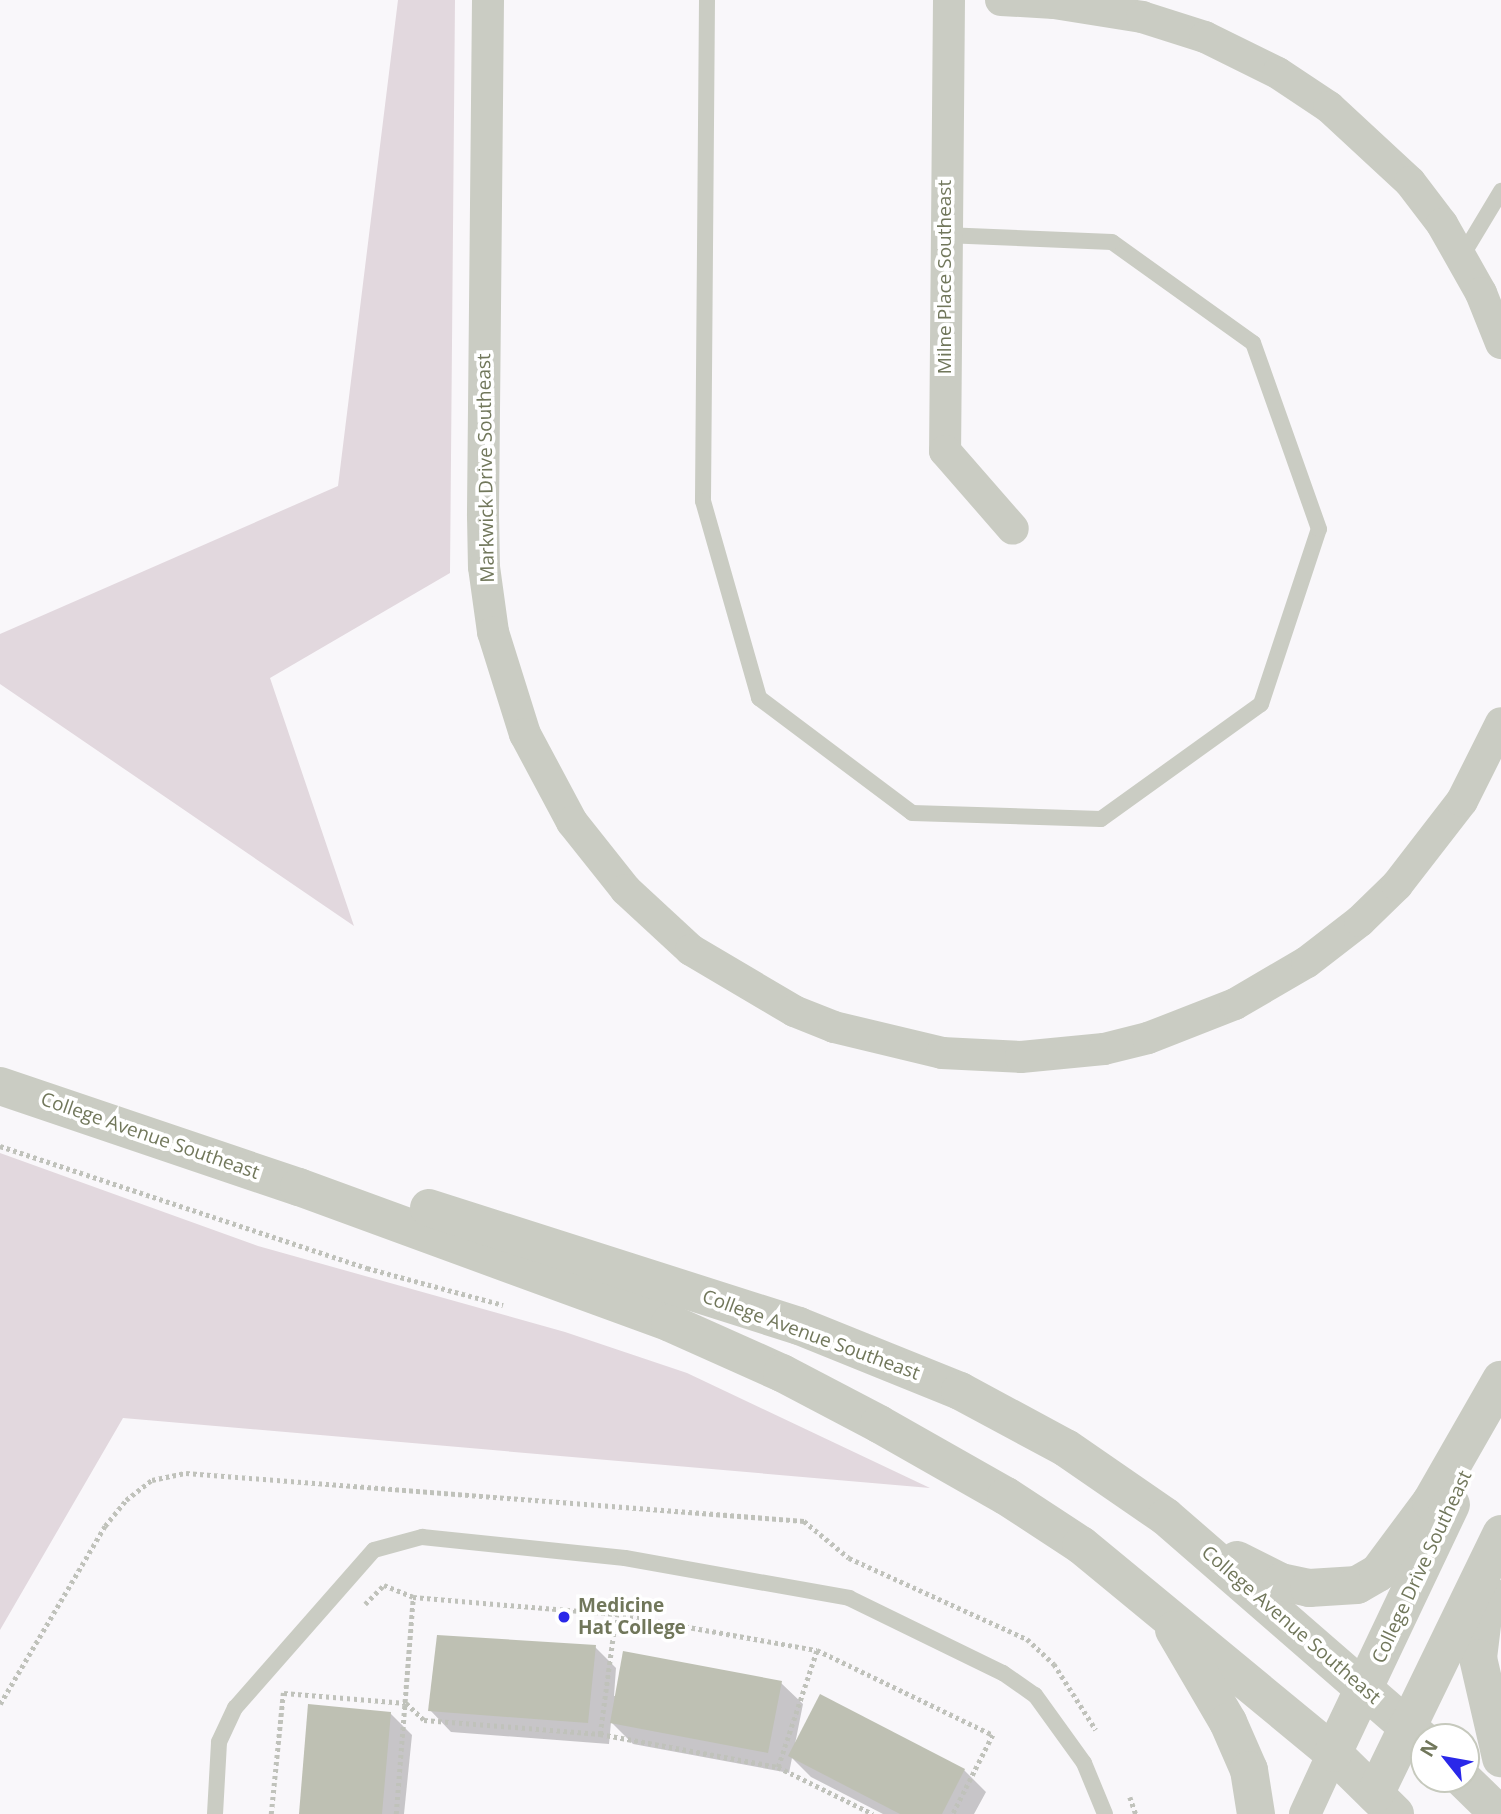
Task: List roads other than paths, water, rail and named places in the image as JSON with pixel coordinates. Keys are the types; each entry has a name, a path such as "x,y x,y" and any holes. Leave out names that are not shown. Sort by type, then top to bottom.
{"street":[{"name":"Markwick Drive Southeast","path":"488,0 483,516 484,567 493,632 525,734 572,822 626,890 691,950 755,992 794,1011 834,1027 919,1048 1021,1057 1104,1049 1148,1038 1235,1004 1307,962 1360,921 1397,885 1462,801 1501,723"},
{"name":"Milne Place Southeast","path":"949,0 944,235 945,451 1013,529"},
{"path":"1001,0 1054,3 1142,17 1205,37 1278,73 1329,107 1410,182 1462,256 1501,344"},
{"name":"College Avenue Southeast","path":"0,1086 299,1187 670,1323 782,1373 1006,1496 1082,1545 1333,1753 1378,1807"},
{"name":"College Avenue Southeast","path":"299,1187 426,1208 890,1360 960,1391 1066,1448 1166,1517 1410,1728"},
{"path":"1166,1517 1281,1582 1309,1588 1357,1585 1378,1573 1395,1554 1501,1380"},
{"name":"College Drive Southeast","path":"1305,1814 1501,1396"},
{"path":"1422,1723 1495,1546"},
{"path":"1495,1546 1478,1658 1501,1758"},
{"path":"1163,1610 1228,1722 1249,1770 1256,1814"},
{"path":"1378,1807 1410,1747"},
{"path":"1477,1793 1499,1814"}],"lane":[{"path":"707,0 703,501 759,698 912,813 1101,819 1261,704 1319,529 1254,343 1112,242 944,235"},
{"path":"1462,256 1501,191"},
{"path":"215,1814 219,1742 235,1708 374,1550 422,1537 625,1558 849,1598 1003,1673 1035,1695 1084,1763 1105,1814"}],"place":[{"name":"Medicine Hat College","path":"564,1617"}]}
